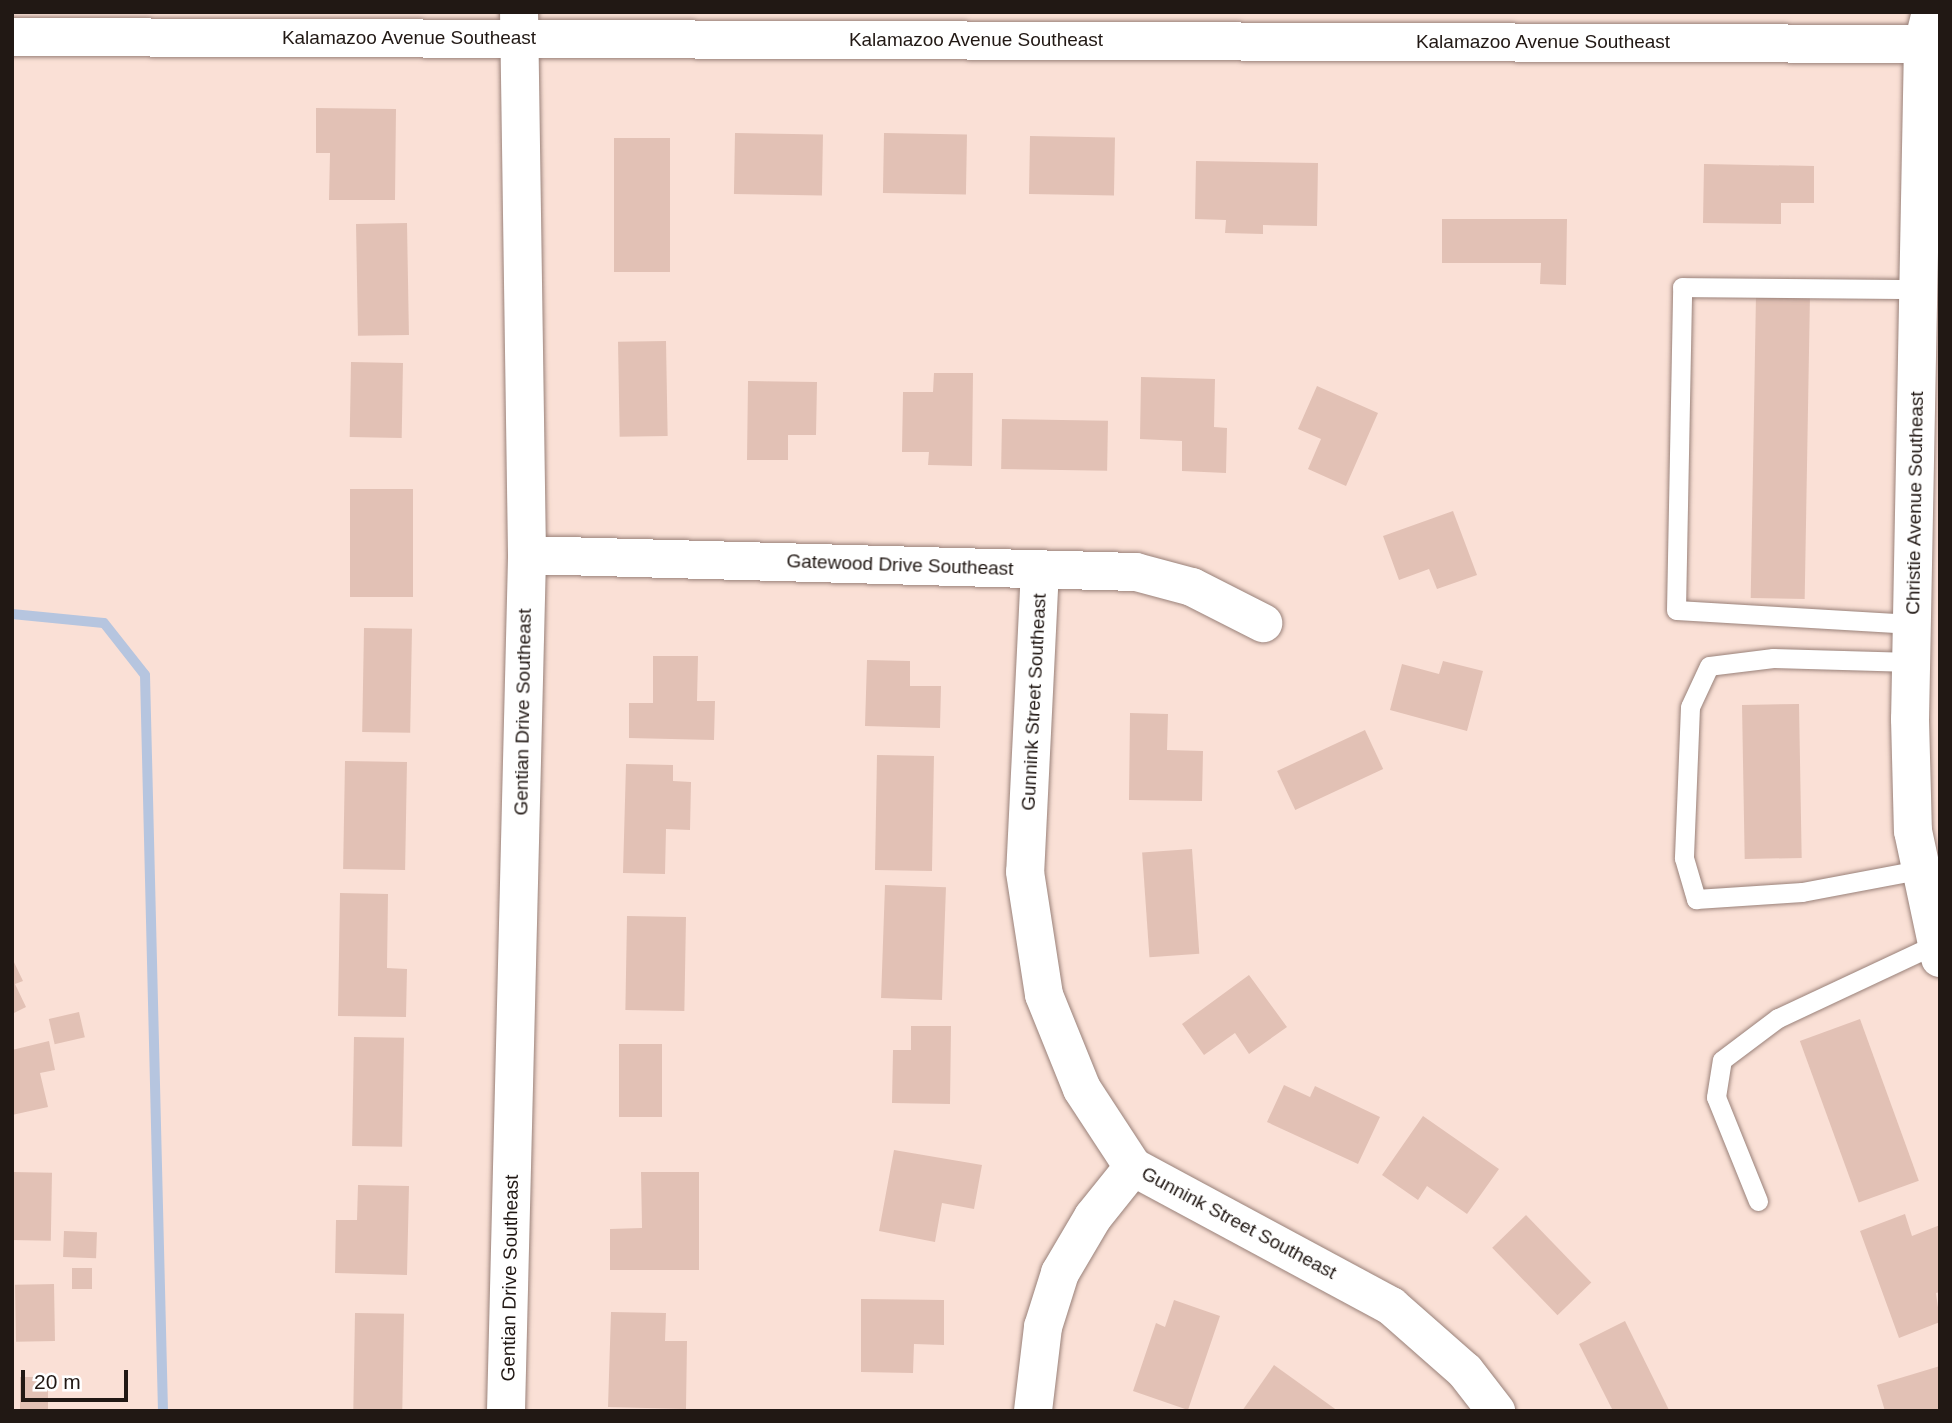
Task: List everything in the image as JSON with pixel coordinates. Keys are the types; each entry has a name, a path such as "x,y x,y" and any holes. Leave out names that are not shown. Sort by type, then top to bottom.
{"street":[{"name":"Kalamazoo Avenue Southeast","path":"12,37 518,25 1931,33"},
{"name":"Gentian Drive Southeast","path":"506,1411 527,555 518,25"},
{"name":"Christie Avenue Southeast","path":"1931,33 1920,289 1912,624 1913,831 1924,869 1937,952"},
{"name":"Gatewood Drive Southeast","path":"527,555 1136,572 1167,578 1263,623"},
{"name":"Gunnink Street Southeast","path":"1040,569 1026,872 1044,995 1082,1088 1133,1167 1391,1306 1465,1371 1496,1411"},
{"path":"1033,1411 1042,1327 1060,1273 1093,1217 1133,1167"}],"lane":[{"path":"1912,624 1676,610 1682,287 1920,289"},
{"path":"1912,662 1773,658 1709,666 1690,708 1684,858 1696,899 1802,892 1924,869"},
{"path":"1758,1201 1716,1097 1722,1060 1777,1018 1937,952"}],"building":[{"path":"316,108 396,109 395,200 329,200 330,153 316,153"},
{"path":"735,133 823,135 822,196 734,194"},
{"path":"884,133 967,134 966,194 883,193"},
{"path":"1030,136 1115,137 1114,195 1029,194"},
{"path":"614,138 670,138 670,272 614,272"},
{"path":"1196,161 1318,163 1317,226 1263,225 1263,234 1225,233 1226,220 1195,219"},
{"path":"1704,164 1814,166 1814,203 1781,203 1781,224 1703,223"},
{"path":"1442,219 1567,219 1566,285 1540,284 1541,263 1442,263"},
{"path":"407,223 409,335 358,336 356,224"},
{"path":"1756,294 1810,295 1805,599 1751,598"},
{"path":"666,341 668,436 620,437 618,342"},
{"path":"351,362 403,363 402,438 350,437"},
{"path":"934,373 973,373 972,466 928,465 929,452 902,452 903,392 933,392"},
{"path":"1141,377 1215,379 1214,427 1227,428 1226,473 1182,471 1182,441 1140,439"},
{"path":"748,381 817,382 816,435 788,435 788,460 747,460"},
{"path":"1317,386 1378,413 1346,486 1308,469 1321,439 1298,429"},
{"path":"1002,419 1108,421 1107,471 1001,469"},
{"path":"350,489 413,489 413,597 350,597"},
{"path":"1453,511 1477,575 1437,589 1429,569 1399,580 1383,536"},
{"path":"364,628 412,629 410,733 362,732"},
{"path":"653,656 698,656 697,701 715,701 714,740 629,738 629,703 653,703"},
{"path":"867,660 910,661 910,686 941,686 940,728 865,726"},
{"path":"1443,661 1483,671 1467,731 1390,710 1402,664 1439,674"},
{"path":"1799,704 1802,858 1745,859 1742,705"},
{"path":"1130,713 1168,714 1167,750 1203,751 1202,801 1129,800"},
{"path":"1365,730 1383,769 1295,810 1277,771"},
{"path":"877,755 934,756 932,871 875,870"},
{"path":"345,761 407,762 405,870 343,869"},
{"path":"626,764 673,765 673,781 691,782 690,830 666,829 665,874 623,873"},
{"path":"1192,849 1199,954 1149,957 1142,852"},
{"path":"885,885 946,887 942,1000 881,998"},
{"path":"340,893 388,894 387,968 407,969 406,1017 338,1016"},
{"path":"627,916 686,917 684,1011 625,1010"},
{"path":"12,958 23,981 15,984 26,1007 12,1014"},
{"path":"1249,975 1287,1027 1249,1054 1235,1033 1204,1055 1182,1024"},
{"path":"79,1012 85,1037 55,1044 49,1019"},
{"path":"1860,1019 1919,1181 1859,1203 1800,1041"},
{"path":"911,1026 951,1026 950,1104 892,1103 893,1050 911,1050"},
{"path":"354,1037 404,1038 402,1147 352,1146"},
{"path":"49,1041 55,1070 40,1073 48,1107 12,1115 12,1050"},
{"path":"619,1044 662,1044 662,1117 619,1117"},
{"path":"1284,1085 1310,1097 1315,1086 1380,1117 1358,1164 1267,1122"},
{"path":"1423,1116 1499,1169 1467,1214 1427,1186 1418,1200 1382,1175"},
{"path":"894,1150 982,1165 974,1209 942,1203 935,1242 879,1231"},
{"path":"12,1172 52,1173 51,1241 12,1240"},
{"path":"641,1172 699,1172 699,1270 610,1270 610,1229 642,1228"},
{"path":"358,1185 409,1186 407,1275 335,1273 336,1220 357,1220"},
{"path":"1905,1214 1912,1236 1940,1225 1940,1292 1936,1293 1940,1322 1899,1338 1860,1231"},
{"path":"1526,1215 1591,1283 1557,1315 1492,1248"},
{"path":"64,1231 97,1232 96,1258 63,1257"},
{"path":"72,1268 92,1268 92,1289 72,1289"},
{"path":"54,1284 55,1341 16,1342 15,1285"},
{"path":"861,1299 944,1300 944,1345 914,1344 913,1373 861,1372"},
{"path":"1174,1300 1220,1316 1188,1410 1133,1391 1156,1323 1165,1327"},
{"path":"611,1312 666,1313 665,1341 687,1341 686,1409 608,1407"},
{"path":"355,1313 404,1314 402,1411 353,1411"},
{"path":"1625,1321 1669,1410 1667,1411 1613,1411 1579,1344"},
{"path":"1274,1365 1338,1411 1242,1411"},
{"path":"1940,1366 1940,1411 1885,1411 1877,1385"},
{"path":"20,1377 48,1377 48,1411 20,1411"}],"waterway":[{"path":"12,614 104,623 145,675 163,1411"}]}
